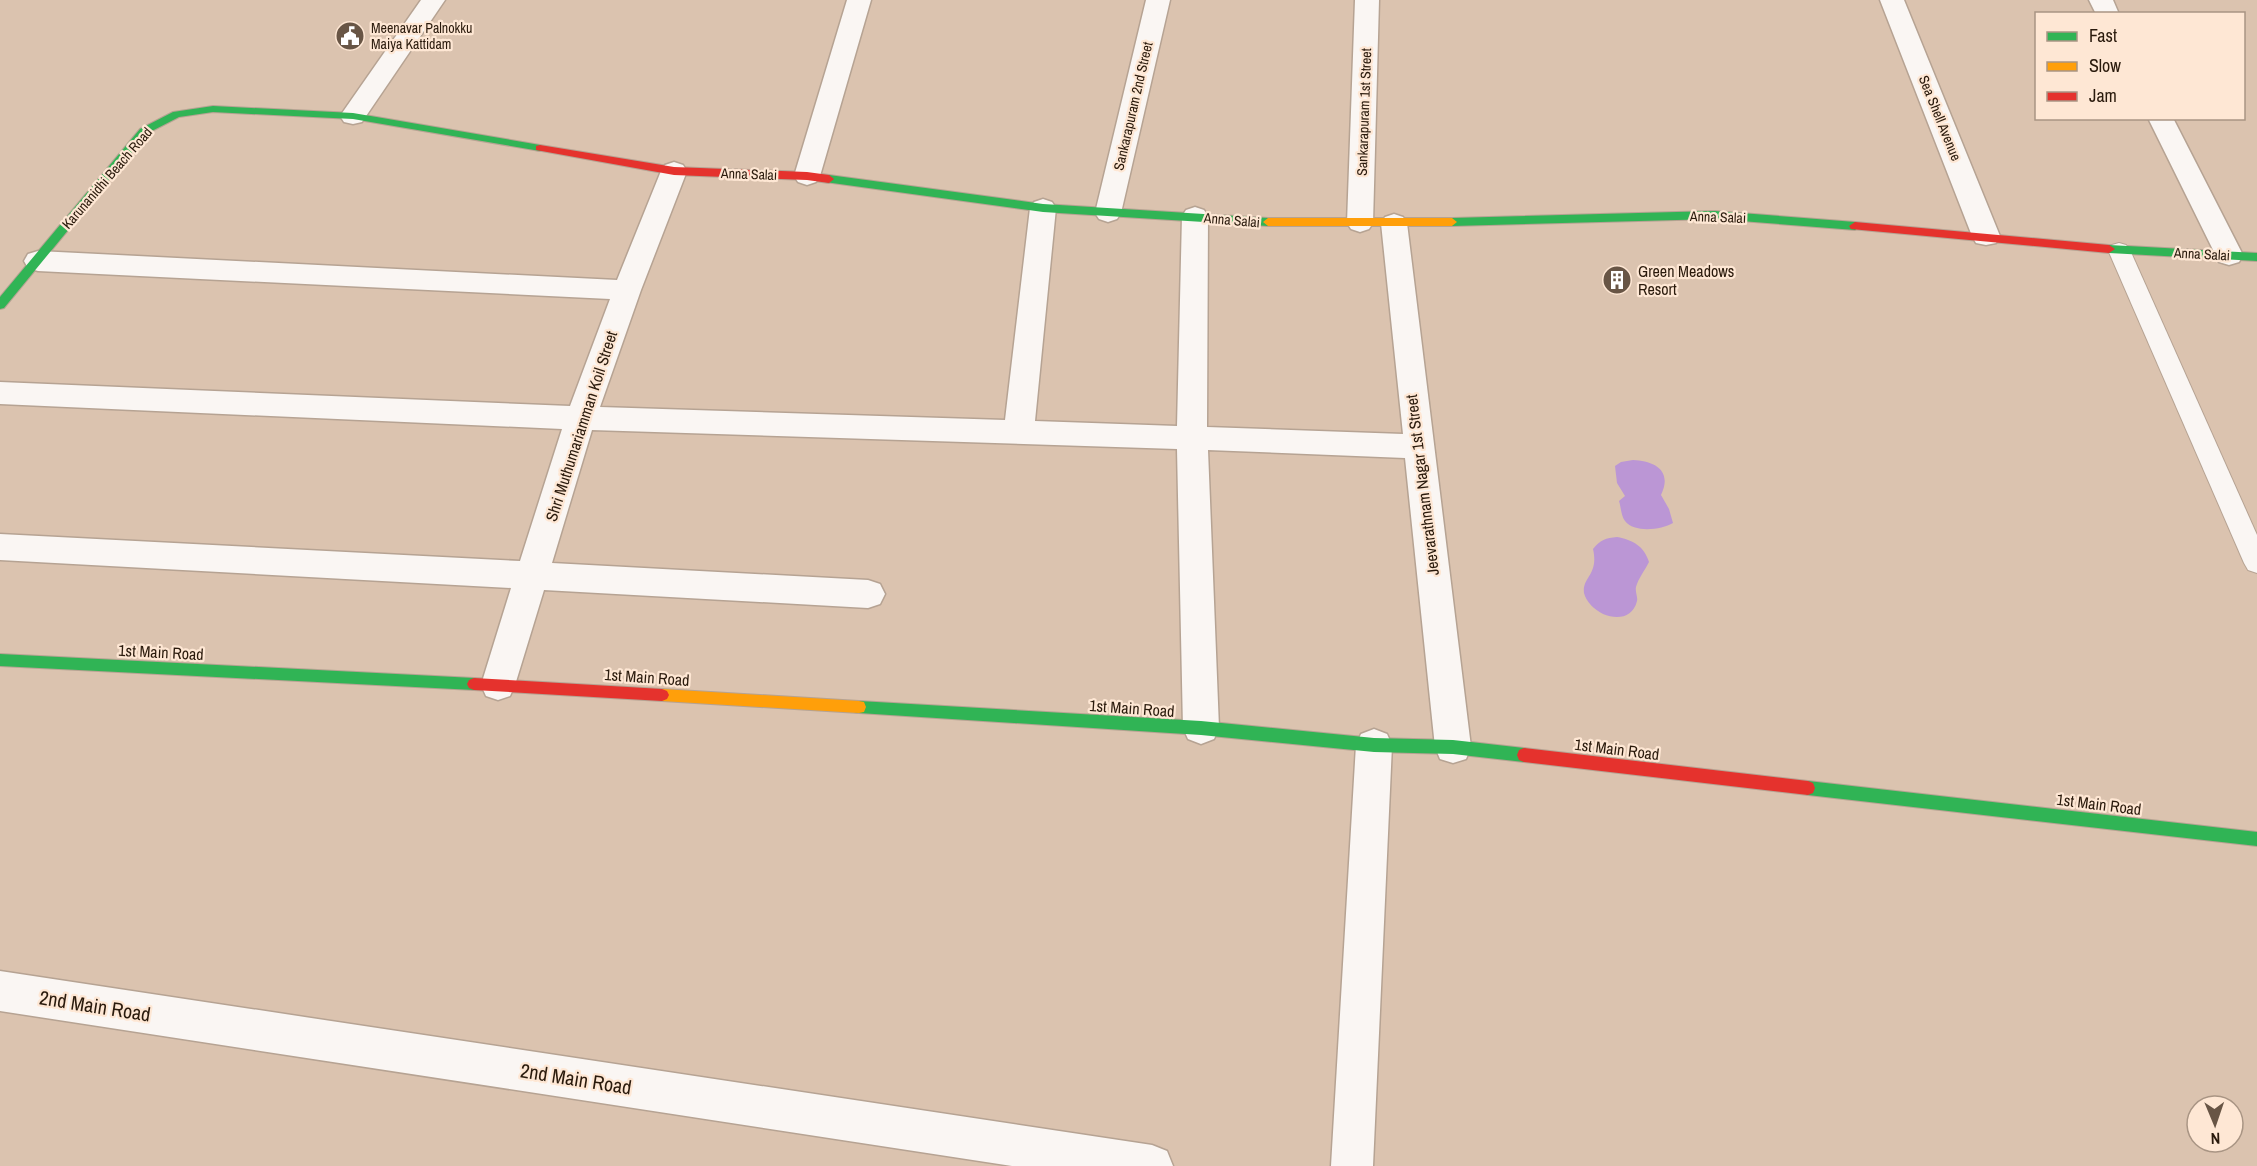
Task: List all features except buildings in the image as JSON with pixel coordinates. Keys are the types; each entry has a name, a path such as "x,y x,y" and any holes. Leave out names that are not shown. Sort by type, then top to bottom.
{"street":[{"path":"353,116 433,0"},
{"path":"807,176 859,0"},
{"name":"Sankarapuram 2nd Street","path":"1108,213 1158,0"},
{"name":"Sankarapuram 1st Street","path":"1360,223 1367,0"},
{"name":"Sea Shell Avenue","path":"1892,0 1986,236"},
{"name":"Karunanidhi Beach Road","path":"0,305 144,131 173,114 213,109 353,116"},
{"name":"Anna Salai","path":"353,116 674,171 807,176 1042,208 1108,213 1195,216 1276,223 1394,223 1715,215 1986,236 2119,250 2257,257"},
{"path":"2161,120 2229,255"},
{"name":"Shri Muthumariamman Koil Street","path":"498,685 581,418 627,290 674,171"},
{"path":"1019,433 1042,208"},
{"path":"1195,216 1192,438 1201,728"},
{"name":"Jeevarathnam Nagar 1st Street","path":"1394,223 1417,447 1454,747"},
{"path":"38,261 627,290"},
{"path":"0,393 581,418 1417,447"},
{"path":"0,547 532,574 868,594"},
{"name":"1st Main Road","path":"0,660 498,685 1201,728 1374,745 1454,747 2257,839"},
{"path":"1352,1166 1374,745"},
{"name":"2nd Main Road","path":"0,991 1152,1166"}],"lane":[{"path":"2119,250 2257,563"}],"shaded area":[{"path":"1633,460 1648,462 1663,473 1665,479 1661,495 1669,509 1673,523 1655,529 1641,529 1629,525 1624,519 1619,501 1625,496 1617,483 1615,466 1621,462"},
{"path":"1617,537 1637,545 1649,562 1636,587 1635,607 1628,614 1619,617 1608,616 1597,610 1589,603 1584,593 1585,583 1594,565 1593,549 1604,540"}],"traffic: fast":[{"path":"0,305 144,131 177,114 213,109 353,116 540,148"},
{"path":"829,179 1043,208 1268,222"},
{"path":"1452,222 1715,215 1855,226"},
{"path":"2109,249 2257,257"},
{"path":"0,660 474,684"},
{"path":"859,707 1201,728 1374,745 1453,747 1524,755"},
{"path":"1808,788 2257,839"}],"traffic: slow":[{"path":"1268,222 1452,222"},
{"path":"662,695 859,707"}],"traffic: jam":[{"path":"540,148 674,171 807,176 829,179"},
{"path":"1855,226 2109,249"},
{"path":"474,684 662,695"},
{"path":"1524,755 1808,788"}],"place":[{"name":"Meenavar Palnokku Maiya Kattidam","path":"350,36"},
{"name":"Green Meadows Resort","path":"1617,280"}]}
